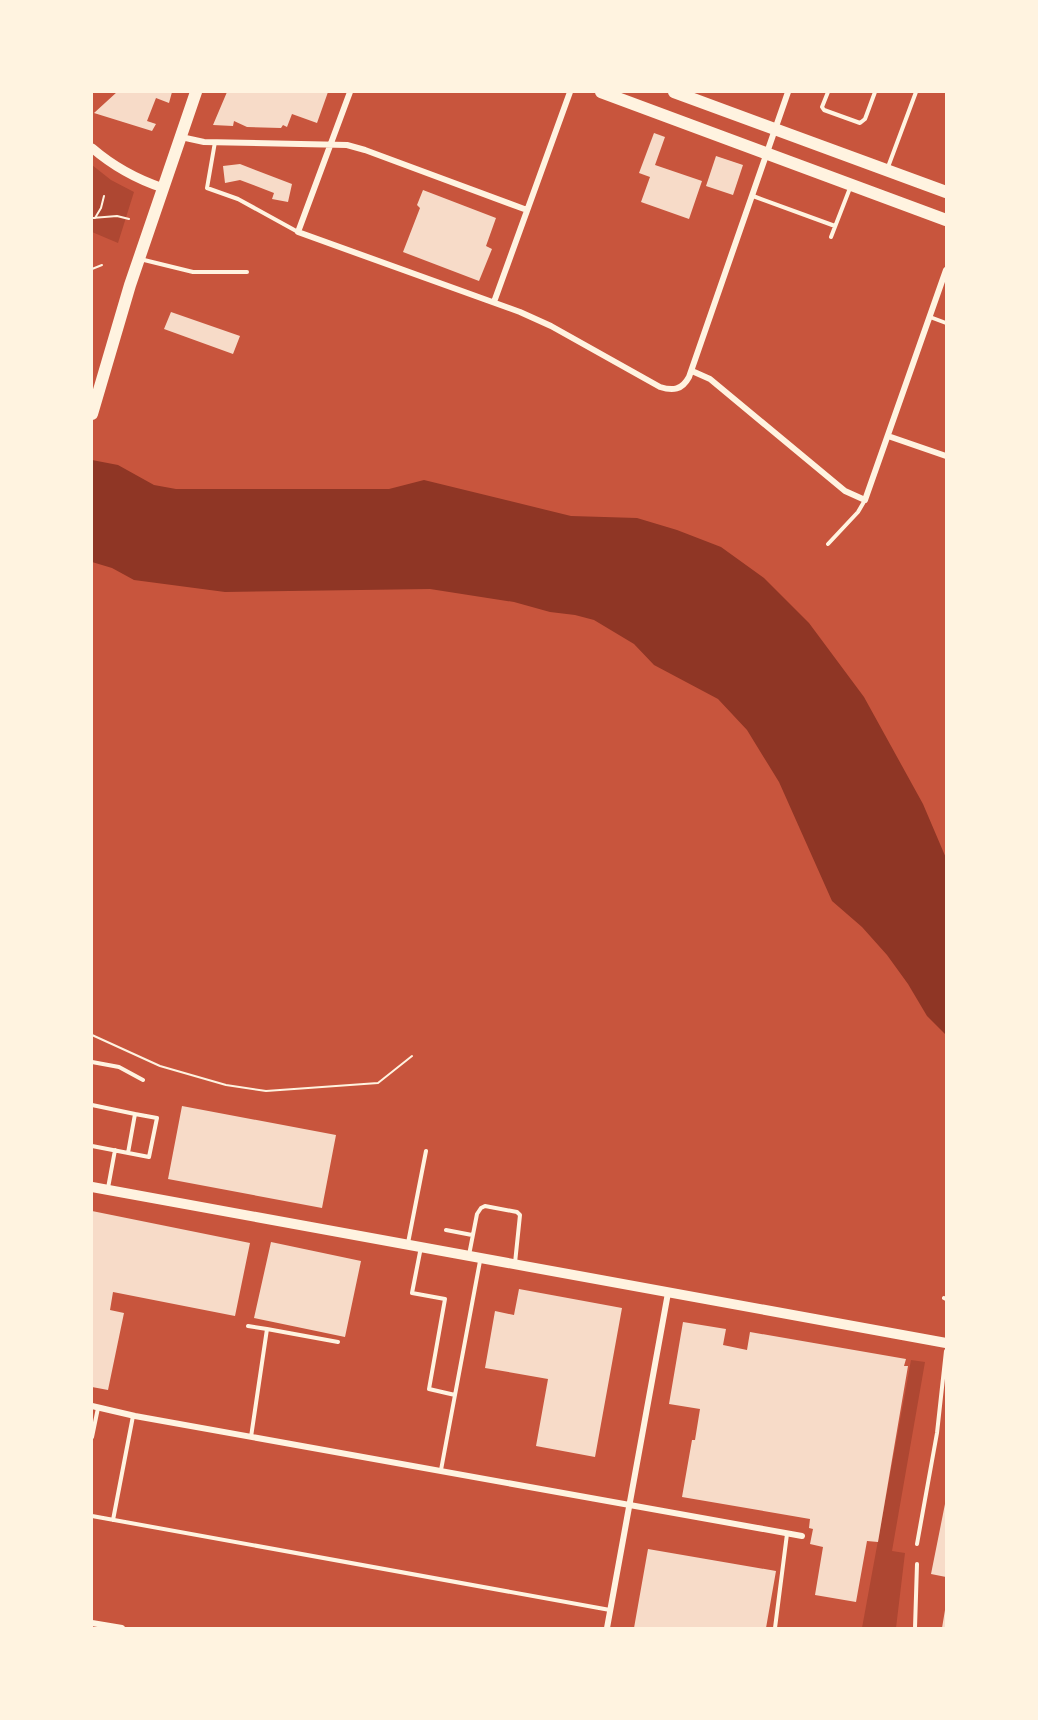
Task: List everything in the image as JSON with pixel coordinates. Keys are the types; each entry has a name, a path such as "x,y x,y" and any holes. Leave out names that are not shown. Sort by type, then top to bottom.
{"main road":[{"path":"92,414 139,258 196,92"},
{"path":"601,92 946,220"},
{"path":"678,92 946,192"},
{"path":"92,1187 946,1343"}],"street":[{"path":"350,92 298,232 494,302 551,326 669,390 686,384 692,371 788,92"},
{"path":"494,302 570,92"},
{"path":"181,137 195,141 215,142 330,143 365,150 527,210"},
{"path":"92,148 124,172 163,188"},
{"path":"692,371 710,379 845,491 865,500 946,270"},
{"path":"888,436 946,456"},
{"path":"608,1629 668,1293"},
{"path":"95,1407 133,1416 802,1536"},
{"path":"92,1623 122,1629"}],"lane":[{"path":"828,92 822,107 824,110 860,123 866,119 875,92"},
{"path":"887,170 916,92"},
{"path":"215,142 207,188 238,199 298,232"},
{"path":"831,237 851,184"},
{"path":"753,196 835,226"},
{"path":"139,258 193,272 247,272"},
{"path":"930,317 946,323"},
{"path":"828,544 858,512 865,500"},
{"path":"92,1062 119,1066 143,1080"},
{"path":"92,1105 157,1118 149,1157 92,1146"},
{"path":"128,1153 135,1114"},
{"path":"107,1190 115,1150"},
{"path":"408,1244 426,1151"},
{"path":"469,1255 477,1214 481,1208 485,1206 517,1212 521,1219 515,1264"},
{"path":"446,1230 472,1235"},
{"path":"421,1246 412,1293 445,1299 429,1389 455,1395"},
{"path":"441,1470 481,1257"},
{"path":"248,1326 339,1342"},
{"path":"251,1437 267,1329"},
{"path":"917,1544 937,1433 946,1351"},
{"path":"92,1437 95,1407"},
{"path":"113,1520 133,1416"},
{"path":"92,1516 611,1610"},
{"path":"775,1629 787,1533"},
{"path":"915,1629 916,1564"}],"path":[{"path":"93,218 101,208 104,196"},
{"path":"93,218 117,216 129,219"},
{"path":"92,268 102,265"},
{"path":"92,1035 170,1069 226,1085 266,1091 378,1083 412,1056"}],"shaded area":[{"path":"92,165 111,180 134,192 118,243 92,232"},
{"path":"92,460 118,465 154,485 176,489 389,489 424,480 571,516 637,518 721,547 764,578 809,623 864,697 923,804 946,858 946,1035 927,1016 887,955 862,927 832,901 779,782 747,730 718,699 654,665 634,644 594,620 550,612 514,602 430,589 225,592 134,580 112,568 92,562"},
{"path":"911,1360 925,1362 892,1551 905,1553 896,1628 862,1628"}],"building":[{"path":"117,92 172,92 169,103 156,98 147,121 156,124 152,131 94,113"},
{"path":"227,92 328,92 317,123 292,114 287,127 283,125 281,128 247,127 234,121 233,126 213,125"},
{"path":"654,133 665,137 655,165 702,181 689,219 641,202 650,177 639,173"},
{"path":"716,156 743,165 733,195 706,186"},
{"path":"240,164 292,184 288,202 272,199 274,193 240,180 225,183 223,166"},
{"path":"423,190 496,218 486,246 492,249 479,281 403,252 420,208 417,205"},
{"path":"171,312 240,336 233,354 164,329"},
{"path":"182,1106 336,1135 322,1208 168,1179"},
{"path":"92,1211 250,1243 235,1316 113,1292 110,1310 124,1313 108,1390 92,1387"},
{"path":"271,1242 361,1261 345,1337 254,1318"},
{"path":"519,1289 622,1308 595,1457 536,1446 548,1379 485,1368 495,1311 514,1315"},
{"path":"683,1322 726,1329 723,1345 747,1350 750,1332 906,1359 904,1366 908,1366 878,1542 867,1541 856,1602 815,1595 823,1547 810,1544 813,1529 809,1528 810,1519 682,1497 700,1409 669,1404"},
{"path":"946,1504 946,1577 931,1574"},
{"path":"648,1549 776,1571 766,1628 634,1628"},
{"path":"945,1610 946,1628 942,1628"}]}
